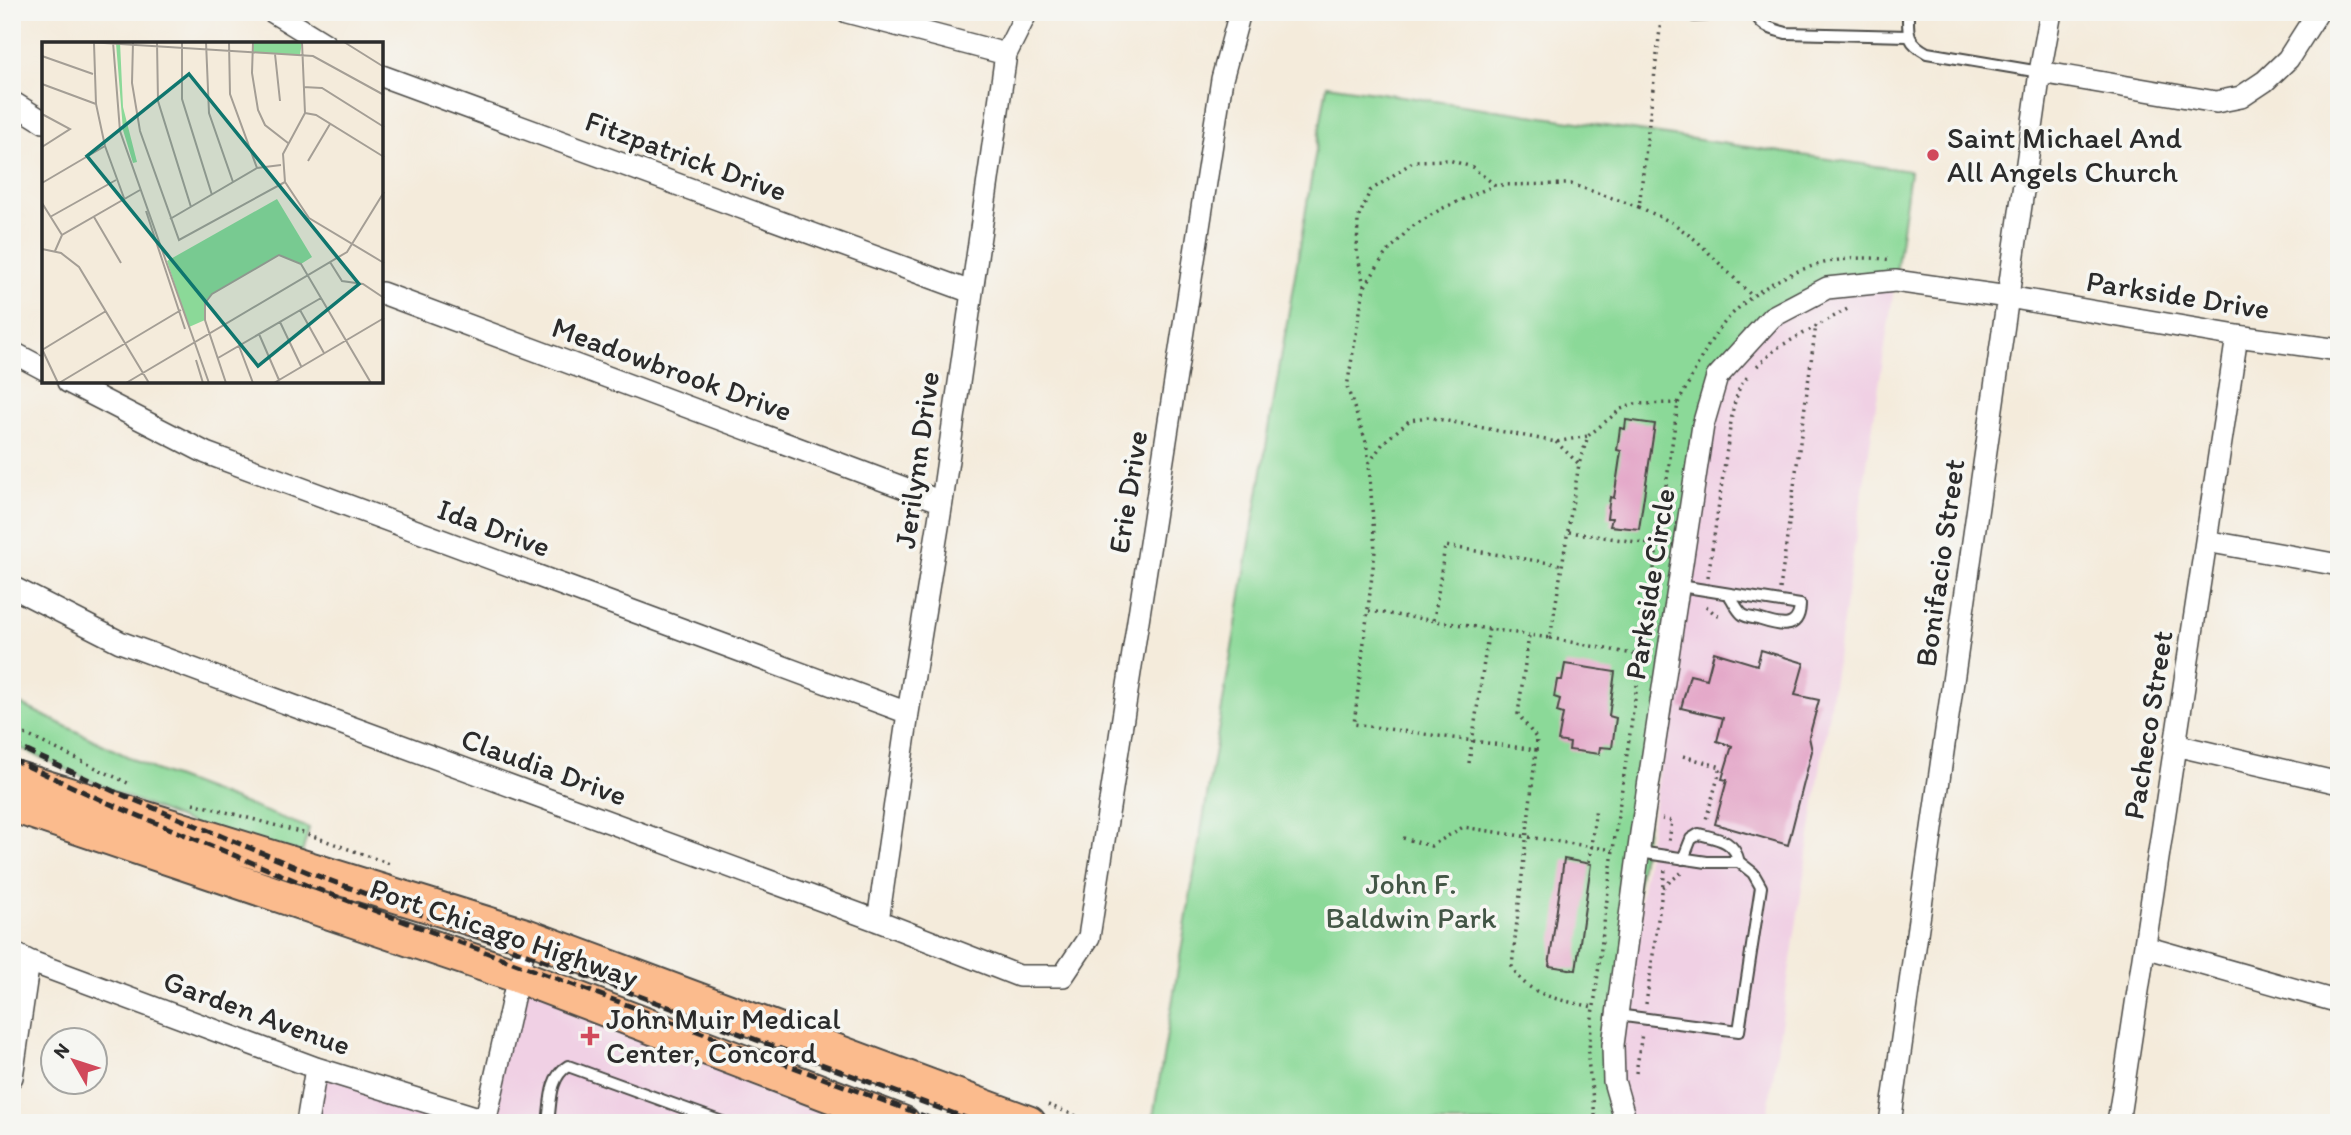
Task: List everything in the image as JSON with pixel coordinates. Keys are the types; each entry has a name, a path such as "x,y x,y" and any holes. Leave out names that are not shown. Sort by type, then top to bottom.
{"main road":[{"name":"Port Chicago Highway","path":"12,778 527,936 1029,1123"},
{"name":"Port Chicago Highway","path":"12,805 518,976 903,1123"}],"street":[{"path":"272,12 322,42"},
{"path":"847,12 1006,54"},
{"name":"Jerilynn Drive","path":"877,921 942,502 1006,54 1027,12"},
{"name":"Erie Drive","path":"1063,976 1089,937 1222,79 1240,12"},
{"name":"Bonifacio Street","path":"1890,1123 2039,72 2051,12"},
{"path":"2039,72 2216,102 2241,97 2288,60 2318,12"},
{"name":"Fitzpatrick Drive","path":"383,76 971,292"},
{"path":"12,102 42,121"},
{"name":"Parkside Circle","path":"1626,1123 1614,1081 1613,1045 1703,425 1717,377 1772,317 1826,288 1895,281 2008,297"},
{"name":"Meadowbrook Drive","path":"383,293 942,502"},
{"name":"Parkside Drive","path":"2008,297 2339,351"},
{"name":"Pacheco Street","path":"2118,1123 2237,336"},
{"path":"12,352 42,368"},
{"name":"Ida Drive","path":"70,383 206,453 908,713"},
{"path":"2206,541 2339,565"},
{"name":"Claudia Drive","path":"12,587 120,642 877,921 1019,976 1063,976"},
{"path":"2175,745 2339,783"},
{"path":"485,1121 527,936"},
{"path":"2144,947 2339,1002"},
{"path":"12,1077 21,957"},
{"name":"Garden Avenue","path":"21,957 316,1068 485,1121"},
{"path":"307,1123 316,1068"}],"lane":[{"path":"1694,16 1756,12 1758,20 1768,28 1786,33 1908,36"},
{"path":"1908,12 1908,36 1915,47 1927,53 2039,72"},
{"path":"1680,586 1800,605 1799,615 1793,623 1786,626 1774,625 1742,615 1729,595"},
{"path":"1683,859 1691,839 1699,834 1726,842 1736,850 1738,862"},
{"path":"1617,1014 1740,1031 1761,887 1753,873 1738,862 1707,862 1639,852"},
{"path":"548,1123 554,1082 561,1070 568,1066 725,1123"}],"path":[{"path":"1639,207 1662,12"},
{"path":"1495,185 1472,167 1460,163 1449,160 1414,160 1370,191 1358,219 1357,252 1364,289 1347,387 1366,442 1375,551 1354,724 1536,750"},
{"path":"1364,289 1384,256 1410,228 1441,209 1495,185 1571,184 1639,207 1673,223 1697,241 1752,296"},
{"path":"1704,605 1733,408 1741,386 1756,366 1777,348 1858,304"},
{"path":"1780,602 1780,582 1816,325"},
{"path":"1369,463 1384,442 1410,420 1427,417 1556,442 1588,436 1621,409 1635,404 1678,403"},
{"path":"1550,638 1579,464 1588,436"},
{"path":"1556,442 1579,464"},
{"path":"1569,532 1658,546"},
{"path":"1434,620 1445,546 1563,565"},
{"path":"1369,611 1550,638 1643,656"},
{"path":"1469,762 1489,628"},
{"path":"1529,635 1518,714 1537,739 1511,966 1518,980 1535,991 1594,1007 1588,1060 1596,1123"},
{"path":"1683,756 1721,767 1704,828"},
{"path":"1589,862 1596,807"},
{"path":"1635,1076 1672,821 1655,818"},
{"path":"1403,838 1431,846 1464,827 1613,850"}],"shaded area":[{"path":"1895,281 1766,1123 1626,1123 1614,1081 1717,377 1772,317 1827,288"},
{"name":"John Muir Medical Center, Concord","path":"518,976 903,1123 307,1123 316,1068 485,1120"}],"green space":[{"name":"John F. Baldwin Park","path":"1327,85 1910,171 1895,281 1827,288 1772,316 1717,378 1613,1045 1626,1123 1152,1123"},
{"path":"12,700 153,769 309,828 298,868 113,791 12,744"}],"building":[{"path":"1626,420 1655,424 1639,529 1610,526 1612,518 1607,518 1610,497 1614,498 1621,451 1617,450 1620,428 1625,429"},
{"path":"1761,650 1804,663 1795,695 1819,700 1809,737 1812,751 1788,845 1715,824 1727,780 1722,779 1732,746 1717,741 1723,718 1681,708 1690,675 1707,679 1714,652 1757,665"},
{"path":"1565,664 1615,672 1609,716 1616,718 1612,748 1600,747 1599,754 1569,750 1570,743 1558,741 1563,714 1557,712 1560,699 1554,697 1557,680 1562,680"},
{"path":"1564,859 1591,864 1576,970 1549,966"}],"railway":[{"path":"12,744 113,791 310,873 979,1123"},
{"path":"12,759 108,803 306,885 943,1123"}],"place":[{"name":"Saint Michael And All Angels Church","path":"1933,155"},
{"name":"John Muir Medical Center, Concord","path":"590,1036"}]}
